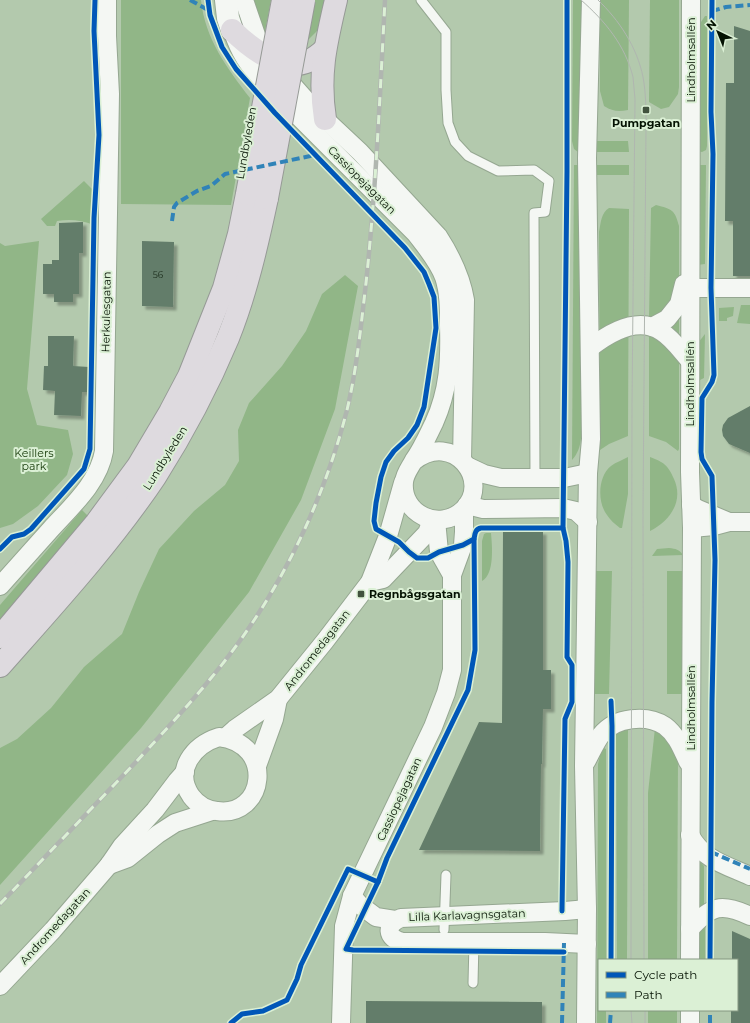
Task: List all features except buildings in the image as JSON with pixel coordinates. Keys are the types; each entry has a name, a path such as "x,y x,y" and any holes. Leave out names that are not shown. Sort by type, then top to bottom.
{"highway":[{"name":"Lundbyleden","path":"0,666 66,591 114,532 155,477 189,419 214,370 228,337 257,247 257,196 283,0"},
{"name":"Lundbyleden","path":"0,637 96,523 138,466 170,412 189,376 224,288 239,234 257,196 304,0"},
{"path":"325,119 322,86 324,50 336,0"},
{"path":"232,30 253,49 269,58 283,62 298,64 309,61 324,50"}],"street":[{"name":"Herkulesgatan","path":"0,586 90,484 98,471 104,451 110,94 107,0"},
{"name":"Cassiopejagatan","path":"226,0 228,18 238,47 249,65 262,80 416,234 436,263 444,278 448,293 450,359 458,385"},
{"name":"Cassiopejagatan","path":"244,0 257,38 269,58 297,91 360,152 438,236 448,252 462,285 465,300 458,385 464,463 470,472 473,483 472,495 465,507 463,545 452,575 452,670 446,693 433,727 352,896 344,926 341,1023"},
{"path":"586,1023 587,909 584,766 588,473 591,439 587,158 591,0"},
{"name":"Lindholmsallén","path":"690,959 692,528 690,472 691,0"},
{"path":"652,327 668,319 680,304 690,258"},
{"path":"690,288 750,288"},
{"path":"590,348 604,337 618,329 633,326 652,327 668,336 690,361"},
{"path":"458,385 443,397 434,422 406,474 404,481 405,496 409,505 419,514 434,520 454,517 465,507 483,509 563,508 576,511 588,522"},
{"path":"414,461 420,456 437,451 454,455 464,463 484,474 501,478 564,478 588,473"},
{"name":"Andromedagatan","path":"0,986 53,930 110,865 122,846 155,810 177,780 185,772 190,757 196,750 218,737 225,738 234,729 278,699 325,641 370,582 388,536 404,481"},
{"path":"691,505 729,522"},
{"name":"Cassiopejagatan","path":"434,520 440,552 452,575"},
{"name":"Andromedagatan","path":"370,582 383,579 427,533 434,520"},
{"path":"692,528 714,526 729,522 750,522"},
{"name":"Andromedagatan","path":"110,865 128,858 158,834 175,824 212,811 231,811 240,807 247,801 253,794 257,785 257,766 274,719 278,699"},
{"name":"Lindholmsallén","path":"584,766 602,734 615,724 626,719 638,719 653,720 666,727 678,740 691,768"},
{"path":"225,738 233,740 245,747 253,757 257,766"},
{"path":"185,772 186,785 190,794 195,801 212,811"},
{"path":"690,835 695,845 711,859 750,876"},
{"path":"352,896 360,905 376,917 395,920"},
{"path":"690,929 711,911 723,907 732,908 750,916"},
{"name":"Lilla Karlavagnsgatan","path":"442,924 396,941 391,936 389,930 390,925 395,920 401,918 442,924 587,909"},
{"path":"442,924 446,936 466,942 545,942 587,944"},
{"path":"690,1011 690,1023"}],"lane":[{"path":"421,0 446,32 446,90 448,123 455,142 468,156 498,171 534,170 549,181 545,212 534,213 535,478"},
{"path":"442,924 446,876"},
{"path":"466,942 473,982"}],"green space":[{"path":"121,0 201,0 207,28 218,52 233,76 250,98 231,205 121,204"},
{"path":"250,0 271,0 264,37"},
{"path":"315,0 330,0 320,28 308,40"},
{"path":"573,0 582,0 581,151 578,152 574,149 572,141"},
{"path":"600,0 629,0 628,110 615,111 604,106 600,91"},
{"path":"650,0 679,0 678,94 669,107 661,109 649,102"},
{"path":"705,16 707,16 707,146 706,150 702,152 697,151 699,25"},
{"path":"592,141 628,141 629,152 593,152"},
{"path":"574,165 582,165 581,438 576,455 572,460"},
{"path":"593,165 629,165 629,175 592,175"},
{"path":"698,165 706,165 705,264 697,265"},
{"path":"84,181 94,191 94,225 76,220 66,220 57,221 55,226 47,226 41,219"},
{"path":"656,205 672,211 679,226 678,451 666,442 649,436 651,208"},
{"path":"609,208 629,209 628,436 609,444 600,450 599,232 603,215"},
{"name":"Keillers park","path":"39,241 27,389 37,425 68,430 73,454 67,475 38,506 13,524 0,528 0,243 5,246"},
{"path":"345,275 358,286 335,409 301,500 249,592 141,728 0,885 0,748 17,739 51,708 84,667 122,634 159,549 194,511 225,485 239,461 238,430 249,403 282,366 306,331 322,294"},
{"path":"741,305 750,305 750,324 737,323"},
{"path":"734,307 733,316 727,318 727,321 719,321 719,308"},
{"path":"705,334 704,378 698,381 698,343"},
{"path":"628,457 628,494 622,528 620,528 610,519 604,510 600,496 600,489 603,476 607,470 611,466"},
{"path":"650,457 663,463 669,469 677,487 677,495 673,510 669,516 664,522 650,531"},
{"path":"82,510 88,516 0,622 0,605"},
{"path":"491,533 492,559 489,572 482,581 482,541 484,534"},
{"path":"669,548 677,550 683,555 652,556 657,549"},
{"path":"592,571 612,571 609,694 592,694"},
{"path":"667,571 684,571 684,694 667,694"},
{"path":"628,727 627,959 617,959 616,732"},
{"path":"655,728 660,730 678,757 677,959 648,959 648,793"},
{"path":"602,747 606,749 606,959 598,959 598,1011 606,1011 606,1023 597,1023 598,764"},
{"path":"699,860 704,866 704,904 699,910"},
{"path":"705,925 705,959 695,959 698,933"},
{"path":"648,1011 677,1011 677,1023 648,1023"}],"tram line":[{"path":"581,0 606,25 625,54 633,77 635,99 632,403 631,959"},
{"path":"598,0 620,25 632,45 643,77 646,102 643,515 644,959"},
{"path":"631,1011 632,1023"},
{"path":"645,1011 645,1023"}],"railway":[{"path":"0,904 135,763 215,674 257,616 274,588 290,560 317,501 347,410 358,346 366,283 372,212 385,0"}],"marked path":[{"path":"190,0 210,11"},
{"path":"712,11 726,7 750,5"},
{"path":"172,221 174,207 177,203 197,191 211,186 225,174 315,155"},
{"path":"711,852 750,869"},
{"path":"562,1023 564,943"},
{"path":"610,1023 611,1011"},
{"path":"710,1011 710,1023"}],"cycle path":[{"path":"0,549 12,537 24,534 31,529 84,469 90,449 94,218 99,135 94,31 95,0"},
{"path":"208,0 210,15 222,47 236,69 275,113 405,248 424,272 434,297 436,328 424,407 417,425 408,438 394,451 386,462 381,477 376,503 374,521 376,529 399,542 417,558 428,558 439,552 463,545 474,539 476,531 481,528 563,528 568,562 567,657 572,665 572,702 565,719 562,911"},
{"path":"563,528 567,171 567,0"},
{"path":"710,959 712,702 715,560 712,476 702,459 701,452 702,398 712,382 714,375 711,288 713,154 711,112 712,0"},
{"path":"474,539 475,650 468,690 387,858 378,882 346,949 564,952"},
{"path":"611,701 611,959"},
{"path":"231,1023 242,1014 263,1011 287,1000 297,979 301,965 348,869 378,882"}],"place":[{"name":"Pumpgatan","path":"646,110"},
{"name":"Regnbågsgatan","path":"361,594"}]}
